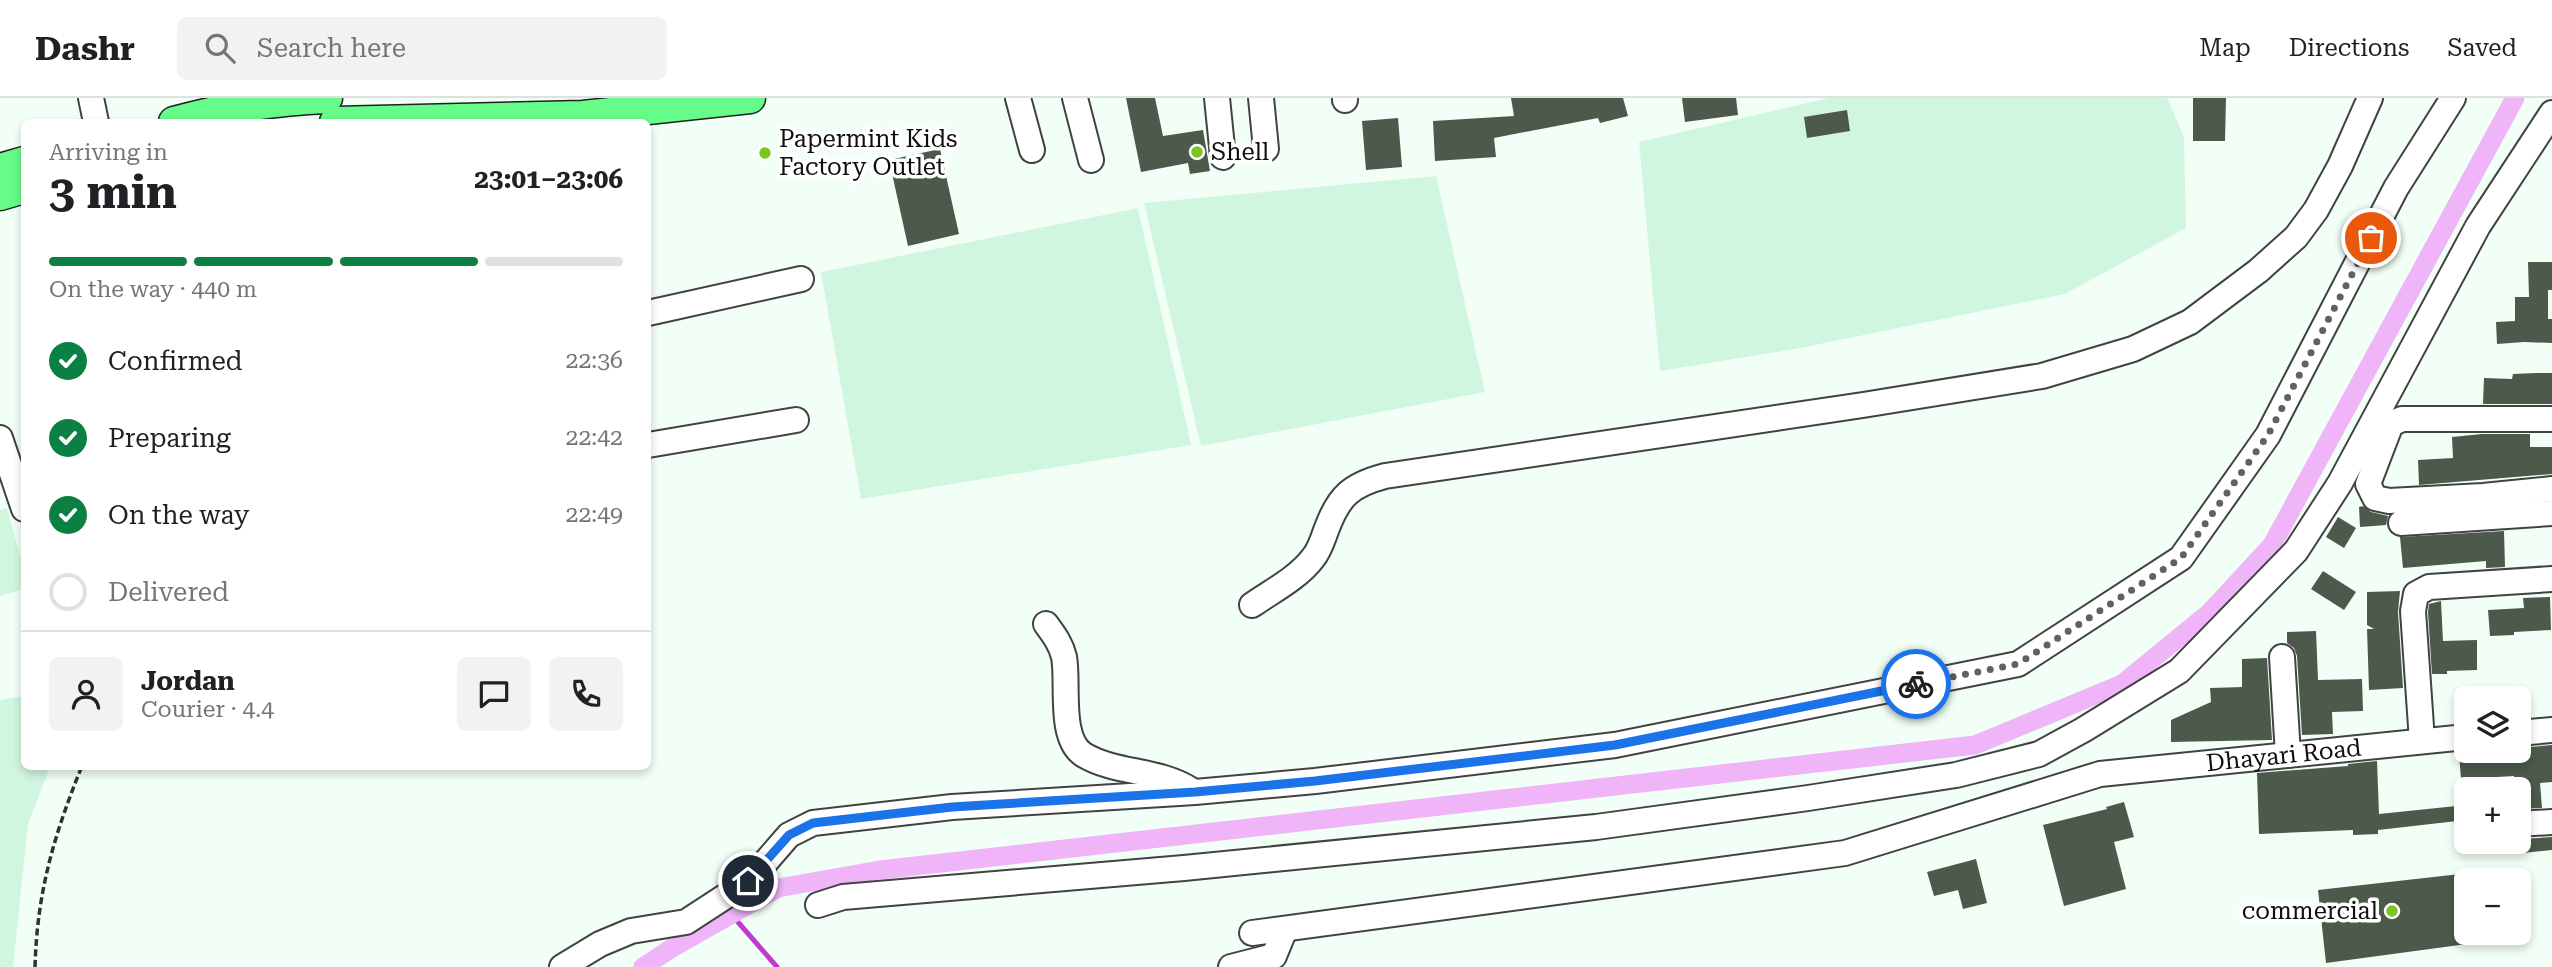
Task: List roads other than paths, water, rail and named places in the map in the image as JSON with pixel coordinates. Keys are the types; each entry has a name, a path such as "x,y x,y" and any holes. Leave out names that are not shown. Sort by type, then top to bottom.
{"main road":[{"path":"200,119 234,115 295,98 327,98"},
{"path":"578,119 750,98"},
{"path":"344,119 369,110 536,119"},
{"path":"0,169 21,163"},
{"path":"0,195 21,189"}],"street":[{"path":"91,98 95,119"},
{"path":"1018,98 1032,150"},
{"path":"1075,98 1091,160"},
{"path":"1217,98 1223,157"},
{"path":"1261,98 1266,149"},
{"path":"1252,605 1305,568 1316,555 1339,502 1352,488 1368,480 2042,376 2133,349 2190,322 2258,271 2296,237 2316,210 2340,166 2370,98"},
{"path":"562,967 600,944 631,931 686,922 748,881 789,835 813,823 952,807 1195,792 1315,781 1615,745 2018,664 2181,558 2268,435 2396,188 2452,98"},
{"path":"818,905 843,897 1184,868 1596,827 1956,775 2039,754 2179,671 2296,551 2340,483 2478,226 2552,113"},
{"path":"651,312 801,279"},
{"path":"2552,419 2402,419 2391,424 2368,484 2375,498 2389,501 2552,489"},
{"path":"651,445 796,421"},
{"path":"0,438 21,500"},
{"path":"2401,523 2552,513"},
{"path":"2422,741 2413,611 2416,594 2429,587 2552,579"},
{"path":"1046,624 1057,639 1064,660 1067,722 1073,745 1082,754 1102,763 1175,780 1195,792"},
{"path":"2282,657 2288,755"},
{"path":"2531,732 2552,730"},
{"name":"Dhayari Road","path":"1252,933 1846,853 2100,774 2454,738"},
{"path":"2531,823 2552,822"},
{"path":"1233,967 1274,956 1285,929"}],"waterway":[{"path":"643,967 778,888 880,870 1975,745 2122,684 2210,612 2272,545 2515,98"},
{"path":"731,914 777,967"}],"place":[{"name":"Shell","path":"1197,152"},
{"name":"Papermint Kids Factory Outlet","path":"765,153"},
{"name":"commercial","path":"2392,911"}]}
